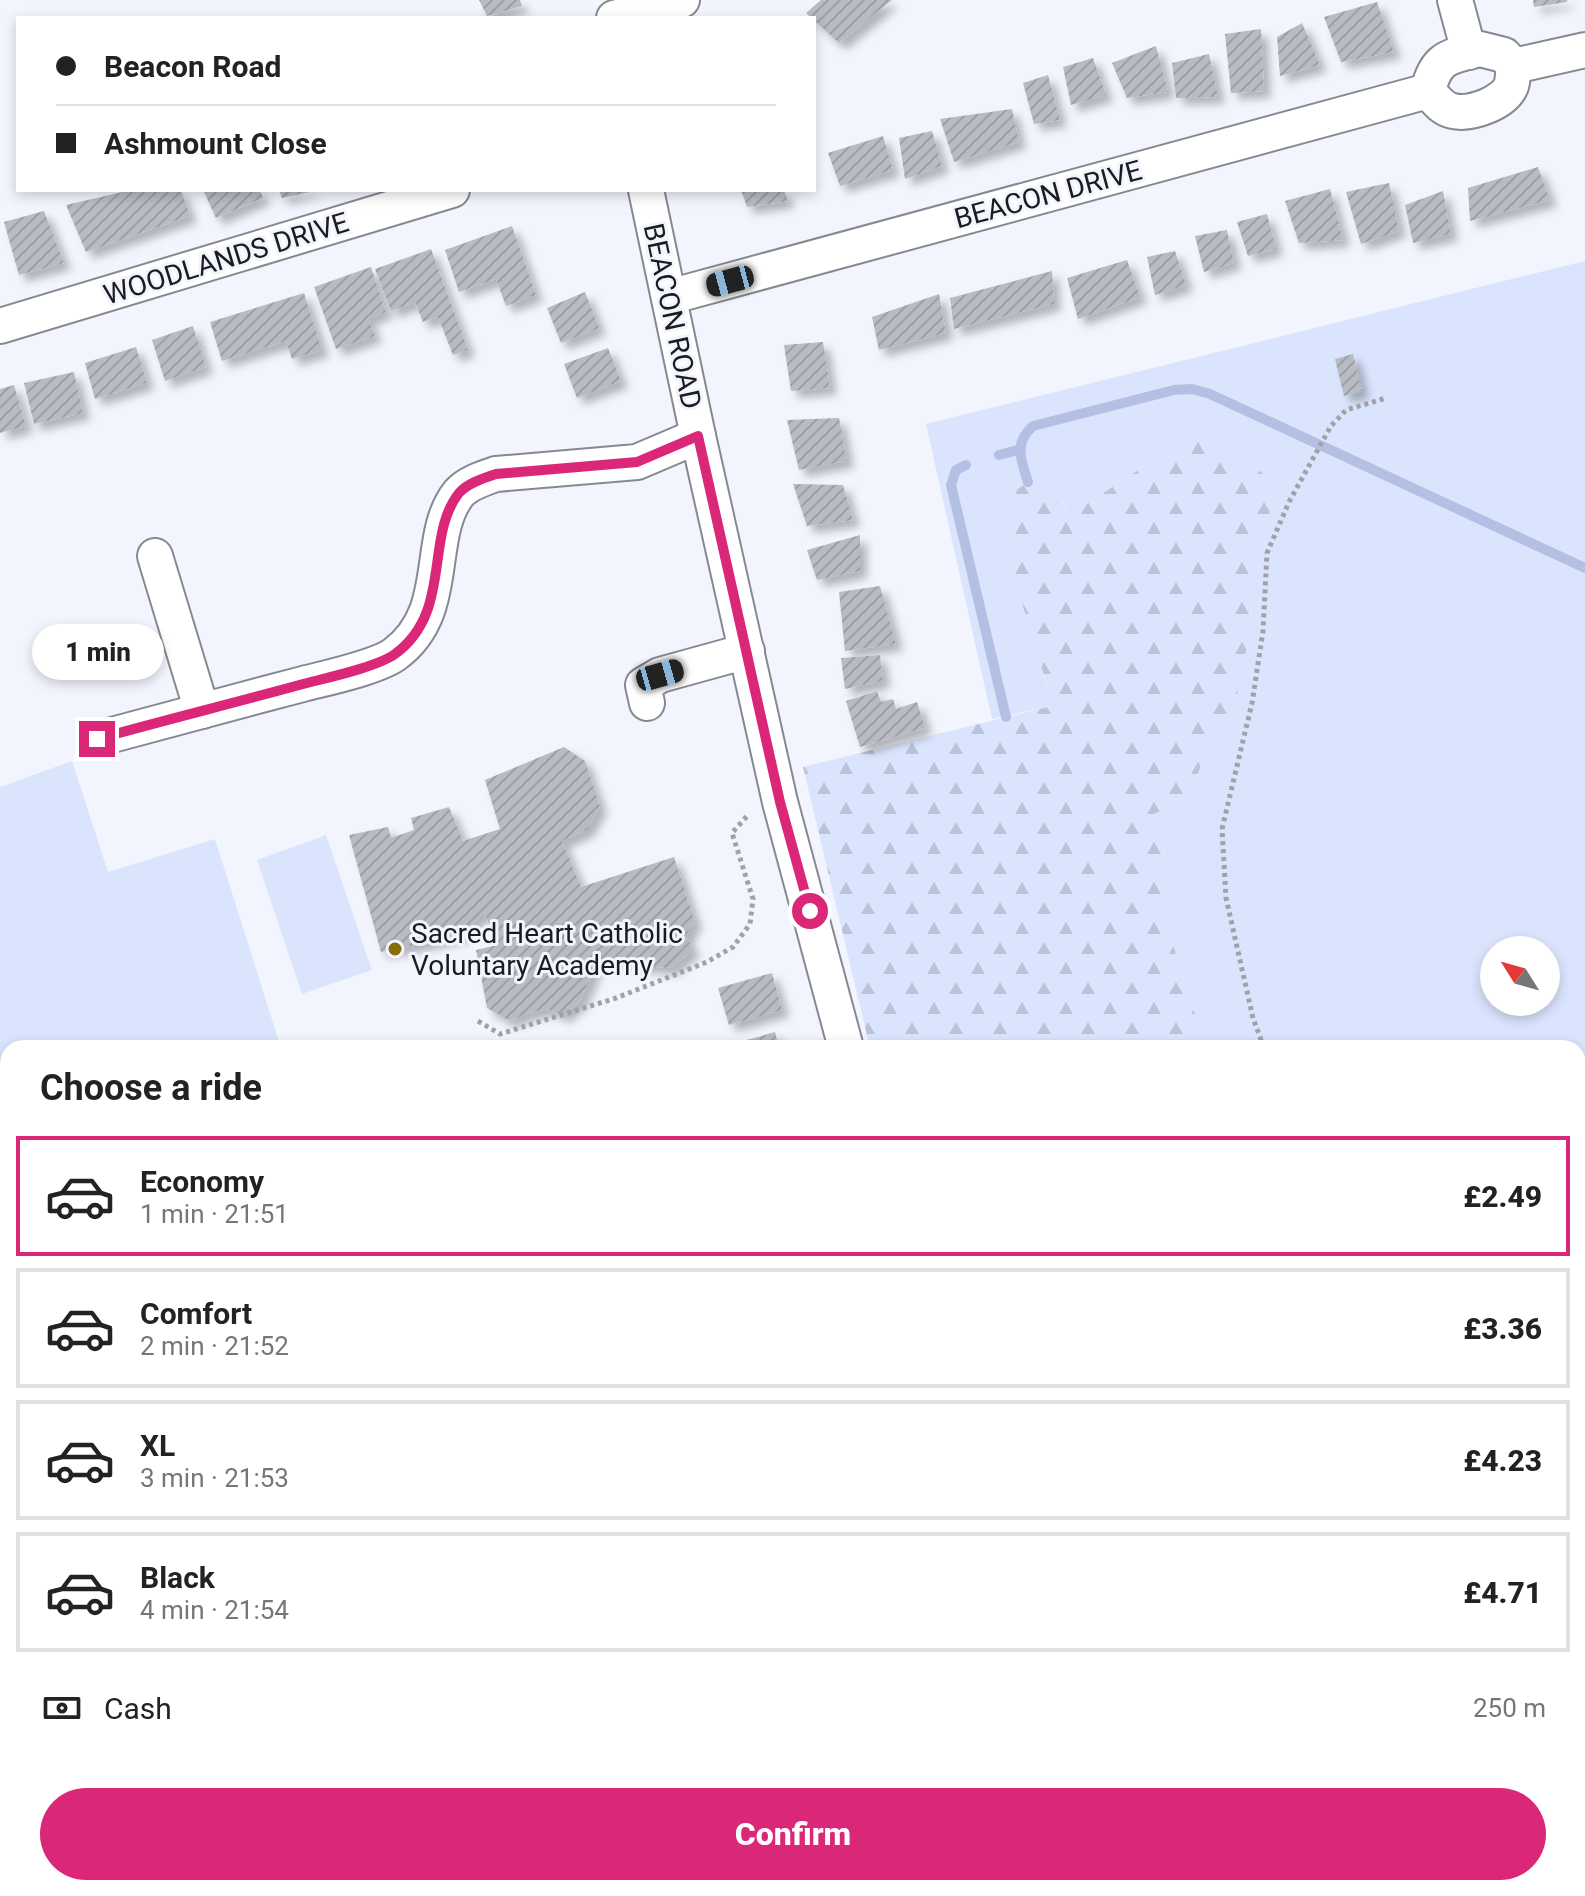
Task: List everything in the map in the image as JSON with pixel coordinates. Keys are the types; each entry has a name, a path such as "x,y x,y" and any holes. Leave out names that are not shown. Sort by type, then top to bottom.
{"street":[{"path":"622,16 682,0"},
{"path":"1455,0 1469,52"},
{"path":"1480,49 1504,55 1514,66 1511,85 1502,98 1484,107 1453,111 1439,104 1428,91 1438,64 1449,57 1480,49"},
{"path":"1514,66 1585,50"},
{"name":"BEACON DRIVE","path":"669,297 1428,91"},
{"name":"WOODLANDS DRIVE","path":"0,326 445,192"},
{"name":"BEACON ROAD","path":"646,192 780,802 844,1040"},
{"path":"97,739 348,672 394,655 418,630 435,589 442,536 449,514 460,493 476,481 496,474 637,462 698,436"},
{"path":"155,556 202,711"},
{"path":"647,703 643,685 660,675 747,651"}],"path":[{"path":"1261,1040 1253,1018 1226,898 1222,829 1254,688 1263,631 1267,553 1289,502 1331,426 1346,410 1386,398"},
{"path":"478,1021 500,1034 563,1016 707,962 733,947 750,924 753,899 732,833 754,808"}],"green space":[{"path":"1585,261 1585,1040 1207,1040 1188,998 1170,933 1170,867 1151,815 1189,796 1204,758 1229,733 1251,627 1249,573 1279,485 1201,429 1068,517 1063,501 1009,515 1014,569 1052,706 992,719 926,424"},
{"path":"1201,429 1279,485 1249,573 1251,627 1229,733 1204,758 1189,796 1152,815 1170,867 1170,933 1188,998 1207,1040 868,1040 803,767 1052,706 1016,575 1009,521 1011,494 1028,482 1045,480 1057,488 1068,516"},
{"path":"72,761 108,872 215,839 278,1040 0,1040 0,787"},
{"path":"326,835 372,970 302,994 257,860"}],"building":[{"path":"479,0 520,0 522,6 487,16"},
{"path":"821,0 892,0 839,43 816,22 816,16 806,13"},
{"path":"1533,0 1567,0 1567,2 1534,7"},
{"path":"1377,2 1394,52 1341,62 1324,17"},
{"path":"1302,23 1320,65 1280,76 1277,37"},
{"path":"1261,29 1264,91 1231,93 1225,34"},
{"path":"1156,46 1168,92 1127,98 1112,63"},
{"path":"1209,54 1218,97 1176,98 1172,63"},
{"path":"1093,58 1106,95 1071,105 1063,67"},
{"path":"1048,75 1060,120 1034,124 1023,83"},
{"path":"1012,109 1019,142 954,162 940,119"},
{"path":"932,131 942,166 905,179 899,138"},
{"path":"883,136 893,170 840,186 828,153"},
{"path":"1538,167 1550,200 1470,221 1468,188"},
{"path":"1389,183 1399,231 1361,244 1346,192"},
{"path":"1330,189 1343,240 1299,243 1285,201"},
{"path":"1443,191 1451,234 1413,243 1405,205"},
{"path":"122,192 182,192 190,216 86,252 66,205"},
{"path":"204,192 261,192 263,198 216,218"},
{"path":"280,192 309,192 282,198"},
{"path":"742,192 785,192 788,201 747,207"},
{"path":"44,211 64,263 19,275 4,222"},
{"path":"1267,214 1276,249 1248,256 1237,222"},
{"path":"512,226 536,295 506,306 496,279 459,292 445,250"},
{"path":"1227,230 1234,263 1204,272 1195,236"},
{"path":"431,249 468,350 453,355 438,317 423,322 415,302 391,311 375,269"},
{"path":"1175,251 1186,285 1155,295 1147,257"},
{"path":"1127,260 1140,297 1078,319 1067,278"},
{"path":"371,267 386,312 368,318 375,336 336,349 314,287"},
{"path":"1052,271 1054,304 954,329 950,298"},
{"path":"585,292 599,328 561,343 547,308"},
{"path":"304,293 322,350 292,359 286,341 222,361 210,322"},
{"path":"939,294 946,333 879,350 872,317"},
{"path":"193,326 206,367 165,381 152,340"},
{"path":"823,342 830,388 791,391 784,345"},
{"path":"136,347 147,383 95,399 85,363"},
{"path":"608,348 621,381 577,398 564,364"},
{"path":"1353,354 1362,391 1344,396 1335,359"},
{"path":"74,372 83,413 34,424 24,383"},
{"path":"14,385 26,426 0,433 0,389"},
{"path":"839,418 847,461 799,470 787,420"},
{"path":"793,484 843,485 853,520 807,526"},
{"path":"860,535 860,571 817,580 807,550"},
{"path":"880,586 896,644 845,651 839,592"},
{"path":"880,655 883,681 845,689 841,658"},
{"path":"877,691 881,702 893,699 896,709 917,702 925,728 860,747 846,701"},
{"path":"564,747 585,761 600,806 587,830 562,841 581,887 674,857 695,922 686,936 693,950 671,968 597,963 580,1001 563,1016 548,1009 510,1021 487,1008 476,950 497,945 484,912 462,935 381,952 349,835 388,827 391,838 414,830 411,818 449,807 463,841 500,829 485,780"},
{"path":"772,973 782,1010 729,1025 718,988"},
{"path":"775,1032 777,1040 747,1040"}],"waterway":[{"path":"1028,482 1020,452 1023,439 1033,426 1174,390 1192,389 1210,394 1585,568"},
{"path":"999,455 1021,449"},
{"path":"966,465 956,470 951,485 1006,717"}],"place":[{"name":"Sacred Heart Catholic Voluntary Academy","path":"395,949"}],"route":[{"path":"97,739 348,672 394,655 418,630 435,589 442,536 449,514 460,493 476,481 496,474 637,462 698,436 780,802 810,911"}]}
